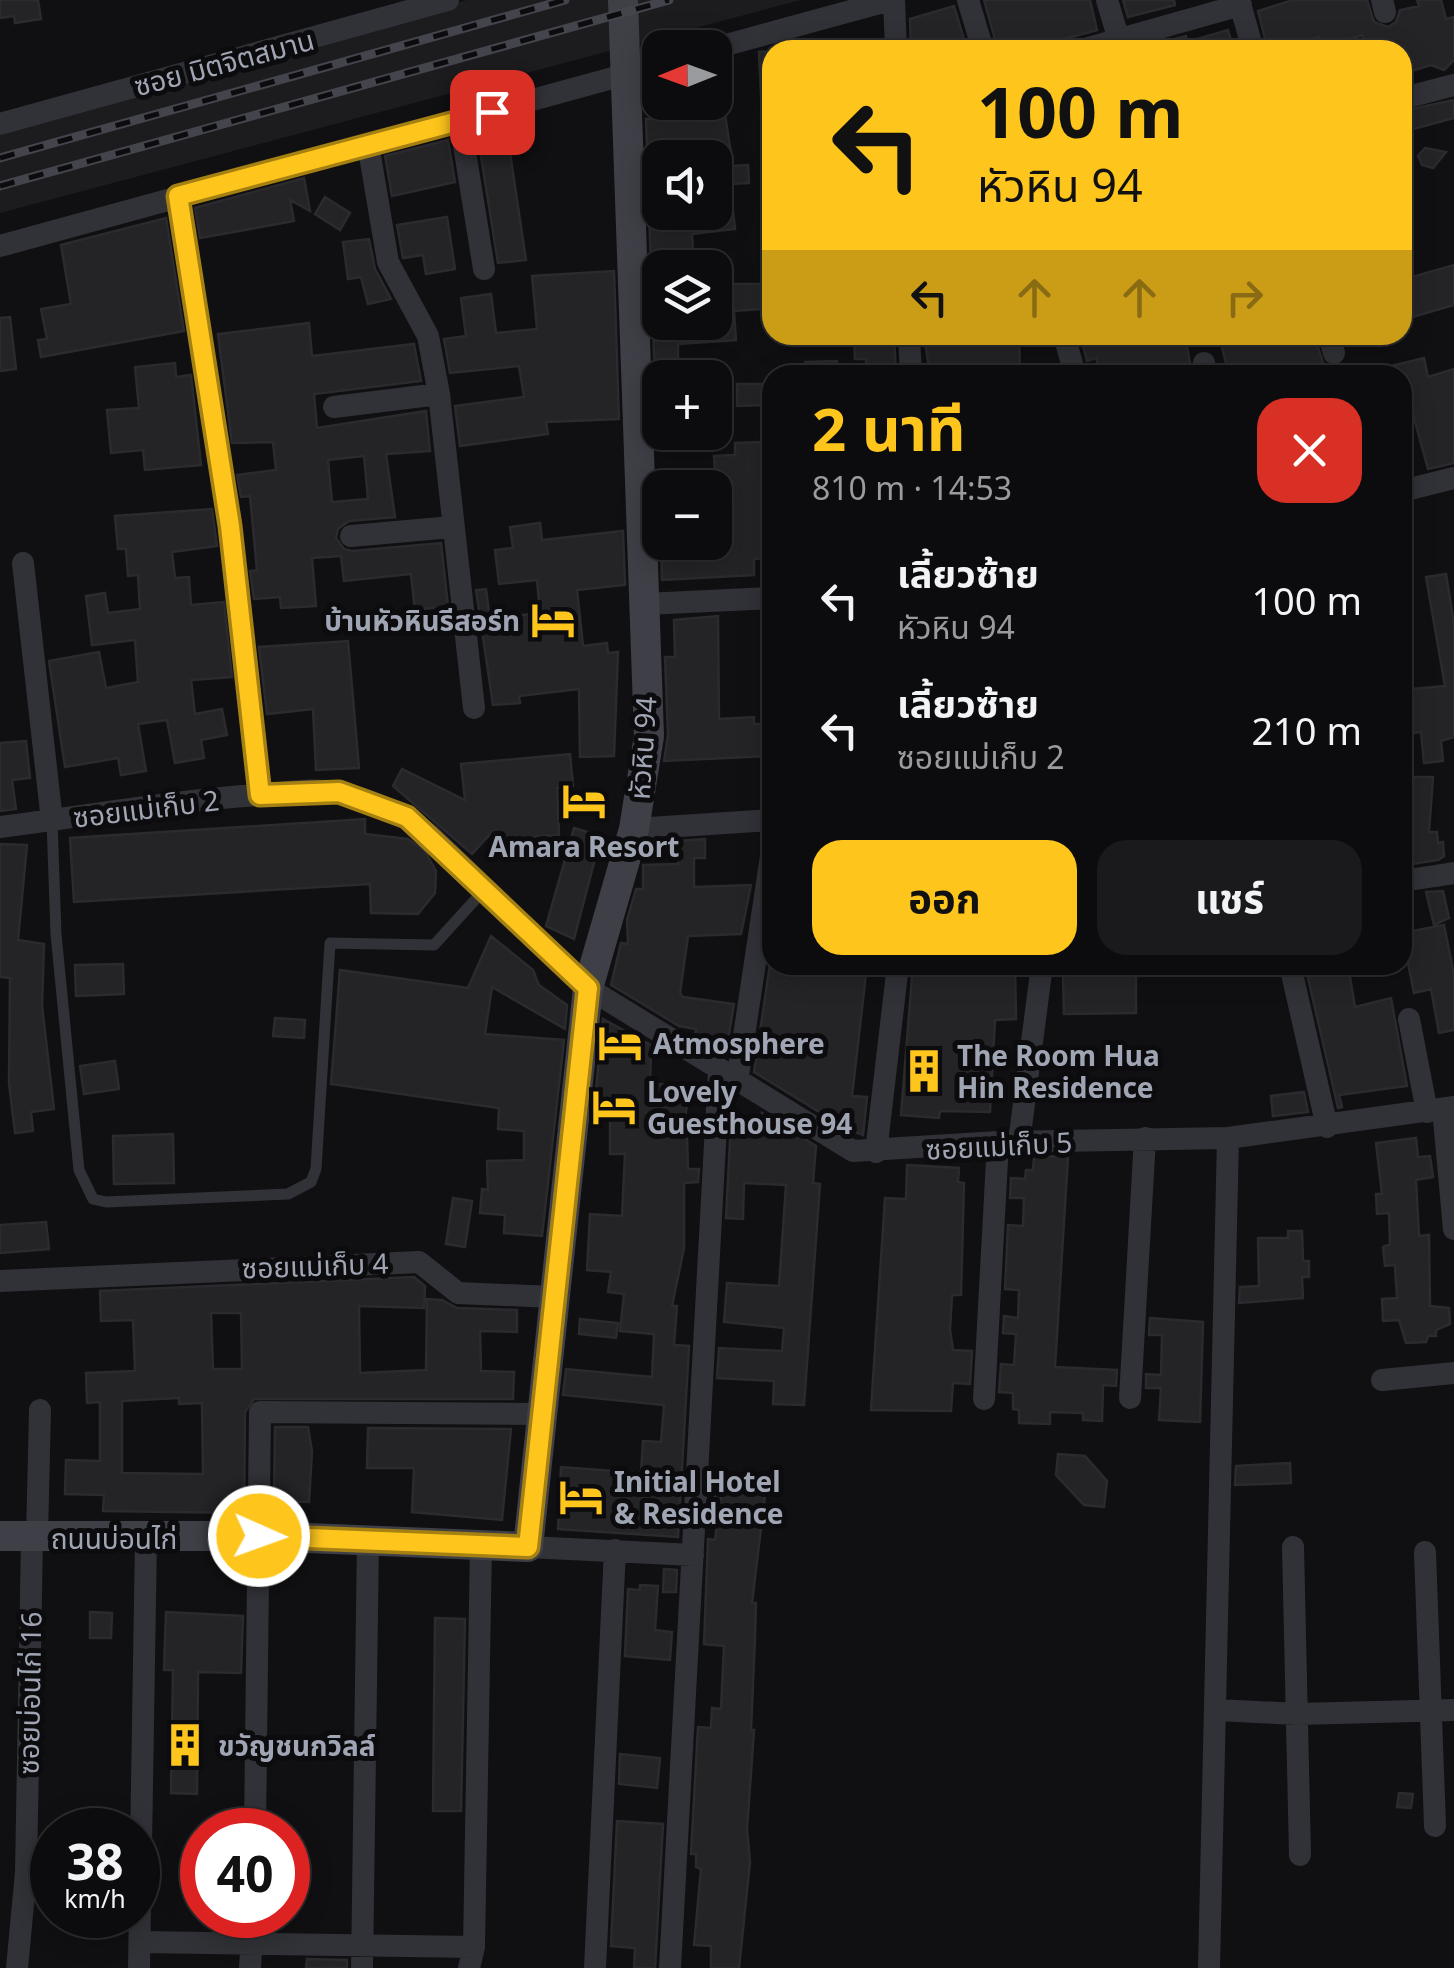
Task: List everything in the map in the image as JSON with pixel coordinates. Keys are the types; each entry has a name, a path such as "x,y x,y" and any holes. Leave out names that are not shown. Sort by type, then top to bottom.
{"street":[{"name":"ซอย มิตจิตสมาน","path":"0,124 448,0"},
{"name":"หัวหิน 94","path":"528,1547 588,988 634,829 648,736 635,276 622,76 627,32 623,0"},
{"path":"787,38 893,0 895,40"},
{"path":"968,0 979,40"},
{"path":"1108,0 1119,40"},
{"path":"1134,40 1240,3 1250,40"},
{"path":"732,46 762,41"},
{"path":"0,246 642,70"},
{"path":"1412,96 1454,85"},
{"path":"460,121 484,269"},
{"path":"368,144 388,262 428,336 439,394 474,708"},
{"path":"178,196 230,526 260,795"},
{"path":"1067,345 1072,364"},
{"path":"334,407 439,394"},
{"path":"1412,488 1454,478"},
{"path":"352,536 452,526"},
{"path":"23,564 52,820"},
{"path":"645,604 762,598"},
{"name":"ซอยแม่เก็บ 2","path":"0,827 178,800 339,792 407,817 588,988"},
{"path":"634,829 762,821"},
{"path":"1412,879 1454,873"},
{"path":"670,1968 693,1555 728,1077 762,902"},
{"path":"876,1152 897,975"},
{"path":"984,1398 1009,1142 1040,975"},
{"path":"1292,975 1327,1127"},
{"name":"ซอยแม่เก็บ 5","path":"588,988 844,1148 876,1152 1009,1142 1228,1138 1442,1109"},
{"path":"1409,1018 1442,1109 1454,1229"},
{"path":"1130,1398 1145,1138"},
{"path":"1209,1968 1217,1466 1228,1138"},
{"name":"ซอยแม่เก็บ 4","path":"0,1281 127,1272 418,1262 458,1293 552,1297"},
{"path":"1382,1380 1454,1373"},
{"name":"ซอยบ่อนไก่ 16","path":"16,1968 26,1872 40,1410"},
{"path":"254,1808 260,1412 542,1414"},
{"name":"ถนนบ่อนไก่","path":"0,1536 259,1536 528,1547"},
{"path":"140,1968 146,1539"},
{"path":"362,1968 368,1540"},
{"path":"142,1942 365,1942 472,1957 481,1545"},
{"path":"528,1547 693,1555"},
{"path":"1294,1547 1300,1855"},
{"path":"596,1968 615,1550"},
{"path":"1425,1552 1443,1710 1436,1826"},
{"path":"1216,1710 1298,1714 1443,1710"},
{"path":"250,1968 253,1938"}],"lane":[{"path":"52,820 56,934 79,1170 94,1199 106,1202 288,1194 311,1182 316,1169 330,942 434,945 486,888"}],"shaded area":[{"path":"467,0 801,0 688,30 642,30 642,42 0,213 0,130"}],"building":[{"path":"0,0 38,0 41,19 15,23 14,16 0,18"},
{"path":"984,0 1090,0 1097,30 1060,40 995,40"},
{"path":"1123,0 1174,0 1175,5 1128,17"},
{"path":"1293,0 1367,0 1374,22 1388,27 1396,22 1400,10 1419,6 1417,0 1441,0 1446,19 1454,17 1454,60 1444,70 1431,65 1412,71 1412,40 1364,40 1362,35 1346,40 1319,37 1265,40 1258,11"},
{"path":"954,6 964,40 911,40 910,19"},
{"path":"1228,30 1231,40 1194,40"},
{"path":"759,52 762,52 761,95"},
{"path":"1454,100 1454,118 1412,129 1412,109"},
{"path":"646,120 726,120 729,140 647,140"},
{"path":"506,126 526,260 498,263 477,131"},
{"path":"448,140 455,182 392,196 385,156"},
{"path":"1425,148 1446,152 1433,168 1422,165 1418,156"},
{"path":"732,160 733,166 748,165 749,183 732,184"},
{"path":"304,178 310,211 290,200 294,221 200,238 195,208"},
{"path":"325,197 350,213 340,230 315,214"},
{"path":"447,217 455,269 426,274 423,255 403,258 397,225"},
{"path":"166,218 184,331 41,357 38,340 47,339 41,309 71,304 61,245"},
{"path":"650,230 726,230 692,234 693,250 650,250"},
{"path":"369,239 375,269 391,299 368,304 361,277 348,279 343,242"},
{"path":"1454,265 1454,305 1412,317 1412,277"},
{"path":"614,271 619,419 546,422 548,434 460,446 455,406 524,397 519,366 450,373 444,339 466,336 461,298 491,294 496,333 537,329 532,276"},
{"path":"732,284 762,284 762,309 734,311 736,340 678,344 678,360 654,360 654,340 732,340"},
{"path":"10,317 16,369 0,371 0,318"},
{"path":"309,323 312,356 414,344 421,381 314,394 317,428 426,411 430,451 386,454 395,517 349,521 338,529 336,538 344,549 352,551 441,543 448,606 415,610 411,574 344,581 341,556 312,558 316,606 281,608 280,597 254,599 250,571 257,570 250,496 241,497 237,475 276,470 273,442 232,443 218,334","holes":["364,456 368,499 332,502 328,460"]},
{"path":"854,345 894,345 896,365 866,365 866,359 855,359"},
{"path":"926,345 1019,345 1020,365 928,365"},
{"path":"1083,345 1187,345 1190,365 1098,365 1096,358 1087,361"},
{"path":"1222,345 1317,345 1324,365 1226,365"},
{"path":"1424,358 1428,377 1454,369 1454,463 1428,469 1412,411 1412,365 1395,365"},
{"path":"837,361 837,365 805,365"},
{"path":"175,363 176,377 191,375 201,465 145,470 143,450 111,453 107,410 139,408 135,367"},
{"path":"737,384 762,384 762,405 737,406"},
{"path":"762,442 762,558 754,559 754,575 662,580 661,560 732,560 732,470 715,470 714,456 735,455 735,443"},
{"path":"212,509 217,546 172,552 175,578 189,577 191,605 224,602 232,677 191,680 195,714 222,709 227,735 201,740 204,758 175,763 167,720 138,724 146,771 121,775 118,758 65,767 49,661 99,652 106,688 138,682 135,640 92,645 86,596 105,593 108,613 140,609 138,575 128,576 126,549 118,549 115,516"},
{"path":"540,523 542,540 623,531 625,585 577,590 583,646 607,643 608,653 618,652 614,756 580,757 579,689 519,696 520,703 493,705 476,590 486,589 490,619 540,613 537,580 499,584 495,550 513,548 510,527"},
{"path":"1446,574 1454,624 1454,737 1441,741 1443,761 1424,763 1421,732 1412,733 1412,689 1445,686 1426,577"},
{"path":"718,616 719,719 754,717 754,724 762,724 762,756 664,761 668,735 665,657 675,657 674,620"},
{"path":"348,641 359,768 316,770 313,709 267,714 259,647"},
{"path":"26,741 30,778 12,780 16,809 0,811 0,743"},
{"path":"570,754 573,786 557,788 559,835 501,839 493,831 472,854 393,786 402,769 465,800 461,764"},
{"path":"1412,777 1433,777 1429,832 1437,832 1438,843 1443,842 1444,856 1412,864"},
{"path":"365,819 365,834 408,839 425,851 436,871 435,893 418,914 371,913 370,884 74,902 70,838"},
{"path":"574,828 601,836 574,939 546,926"},
{"path":"705,839 705,858 694,858 694,887 751,885 741,934 688,936 680,993 683,997 734,1004 727,1046 707,1043 695,1036 696,1029 679,1026 611,985 621,943 628,944 627,920 636,889 643,889 643,865 678,864 678,841"},
{"path":"0,844 27,845 18,940 44,944 42,1006 54,1109 31,1112 33,1131 15,1133 9,1083 10,978 0,977"},
{"path":"1443,891 1449,918 1434,925 1426,892"},
{"path":"1444,925 1454,975 1454,1030 1439,1033 1431,989 1414,993 1410,975 1412,931"},
{"path":"491,936 533,970 539,985 567,1005 565,1029 492,987 485,1034 564,1040 542,1236 504,1233 505,1215 480,1213 482,1189 488,1190 487,1161 524,1160 524,1131 498,1129 499,1108 331,1084 340,970 468,988"},
{"path":"123,964 124,994 76,996 75,965"},
{"path":"768,975 866,975 852,1096 867,1097 863,1135 842,1127 842,1119 829,1118 754,1072"},
{"path":"912,975 1015,975 1016,1019 995,1020 990,1112 940,1111 939,1118 901,1115"},
{"path":"1136,975 1136,1013 1064,1014 1063,976"},
{"path":"1307,975 1350,975 1355,1007 1391,998 1407,1086 1339,1095 1342,1107 1338,1108"},
{"path":"275,1018 305,1020 304,1038 273,1036"},
{"path":"603,1019 656,1048 651,1052 650,1084 689,1085 685,1120 701,1120 700,1135 687,1134 688,1169 699,1169 698,1182 684,1183 684,1248 672,1306 677,1306 674,1345 689,1346 678,1537 558,1529 561,1467 641,1473 643,1441 661,1442 664,1405 563,1395 566,1369 652,1377 654,1334 620,1331 624,1294 608,1292 611,1272 587,1270 590,1214 622,1216 625,1154 610,1154 610,1111 594,1110"},
{"path":"115,1061 119,1089 84,1094 80,1066"},
{"path":"1304,1092 1308,1112 1273,1116 1271,1096"},
{"path":"762,1113 816,1146 813,1183 820,1184 804,1405 773,1404 774,1381 717,1378 719,1348 782,1351 784,1328 724,1322 727,1283 779,1286 786,1185 744,1183 743,1219 726,1218 731,1123 762,1124"},
{"path":"173,1134 174,1183 114,1184 113,1136"},
{"path":"1416,1138 1418,1157 1430,1156 1433,1177 1416,1180 1419,1236 1429,1235 1430,1306 1449,1308 1450,1324 1436,1330 1436,1336 1428,1336 1426,1342 1406,1343 1399,1320 1383,1321 1382,1299 1397,1298 1395,1265 1385,1266 1383,1247 1390,1244 1389,1213 1377,1214 1376,1194 1382,1194 1376,1143"},
{"path":"1034,1156 1068,1157 1055,1367 1117,1370 1116,1386 1103,1385 1102,1421 1083,1420 1083,1413 1050,1412 1050,1424 1019,1423 1019,1410 1013,1409 1013,1393 999,1392 1001,1364 1014,1365 1016,1334 1003,1333 1004,1316 1018,1318 1019,1290 1005,1289 1008,1225 1023,1226 1024,1198 1010,1198 1011,1178 1025,1179 1026,1170 1033,1170"},
{"path":"907,1165 959,1168 958,1182 964,1183 961,1295 952,1295 950,1330 953,1350 972,1351 970,1384 953,1383 951,1411 871,1410 885,1198 906,1199"},
{"path":"453,1198 472,1201 465,1247 446,1244"},
{"path":"46,1222 49,1249 0,1253 0,1225"},
{"path":"1288,1231 1302,1231 1303,1261 1309,1261 1309,1277 1302,1277 1303,1298 1239,1303 1240,1287 1259,1286 1258,1238 1288,1238"},
{"path":"414,1277 425,1286 424,1308 359,1306 360,1373 426,1370 427,1299 442,1300 457,1308 517,1310 517,1332 480,1331 481,1371 514,1372 513,1399 254,1399 245,1412 244,1513 103,1511 104,1495 65,1494 66,1460 100,1461 100,1402 87,1403 86,1373 135,1371 133,1320 101,1321 100,1291","holes":["211,1313 241,1313 242,1369 213,1369","179,1398 179,1404 202,1403 203,1474 122,1473 122,1401"]},
{"path":"1150,1318 1203,1322 1200,1422 1159,1420 1161,1388 1146,1388 1146,1374 1161,1375 1162,1335 1149,1335"},
{"path":"580,1319 618,1323 616,1338 579,1334"},
{"path":"275,1427 308,1427 312,1451 309,1502 274,1501"},
{"path":"368,1428 511,1429 502,1520 412,1512 414,1468 367,1468"},
{"path":"1058,1454 1085,1456 1107,1481 1104,1507 1084,1505 1056,1475"},
{"path":"1290,1463 1291,1483 1235,1485 1236,1466"},
{"path":"715,1473 757,1476 756,1495 765,1495 752,1603 756,1603 754,1730 747,1829 750,1862 739,1968 711,1968 711,1946 694,1945 701,1869 696,1867 696,1854 691,1854 698,1727 711,1728 712,1708 721,1709 724,1646 704,1644 708,1539 715,1540 721,1496 714,1496"},
{"path":"664,1569 677,1570 676,1592 663,1592"},
{"path":"640,1585 658,1586 655,1630 672,1632 670,1660 625,1656 628,1589 640,1590"},
{"path":"90,1612 112,1613 111,1638 90,1638"},
{"path":"166,1612 243,1616 241,1673 198,1672 197,1794 171,1793 173,1670 164,1670"},
{"path":"435,1618 465,1619 461,1811 433,1811"},
{"path":"620,1754 660,1758 657,1788 619,1784"},
{"path":"1399,1793 1413,1794 1411,1808 1397,1807"},
{"path":"617,1821 663,1824 655,1968 634,1968 635,1948 611,1946"},
{"path":"307,1959 347,1960 347,1968 306,1968"}],"railway":[{"path":"0,158 565,0"},
{"path":"0,186 669,0"}],"place":[{"name":"บ้านหัวหินรีสอร์ท","path":"553,620"},
{"name":"Amara Resort","path":"584,801"},
{"name":"Atmosphere","path":"620,1043"},
{"name":"The Room Hua Hin Residence","path":"924,1071"},
{"name":"Lovely Guesthouse 94","path":"614,1107"},
{"name":"Initial Hotel & Residence","path":"581,1497"},
{"name":"ขวัญชนกวิลล์","path":"185,1745"}],"route":[{"path":"259,1536 528,1547 588,988 407,817 339,792 260,795 230,526 178,196 492,112"}]}
